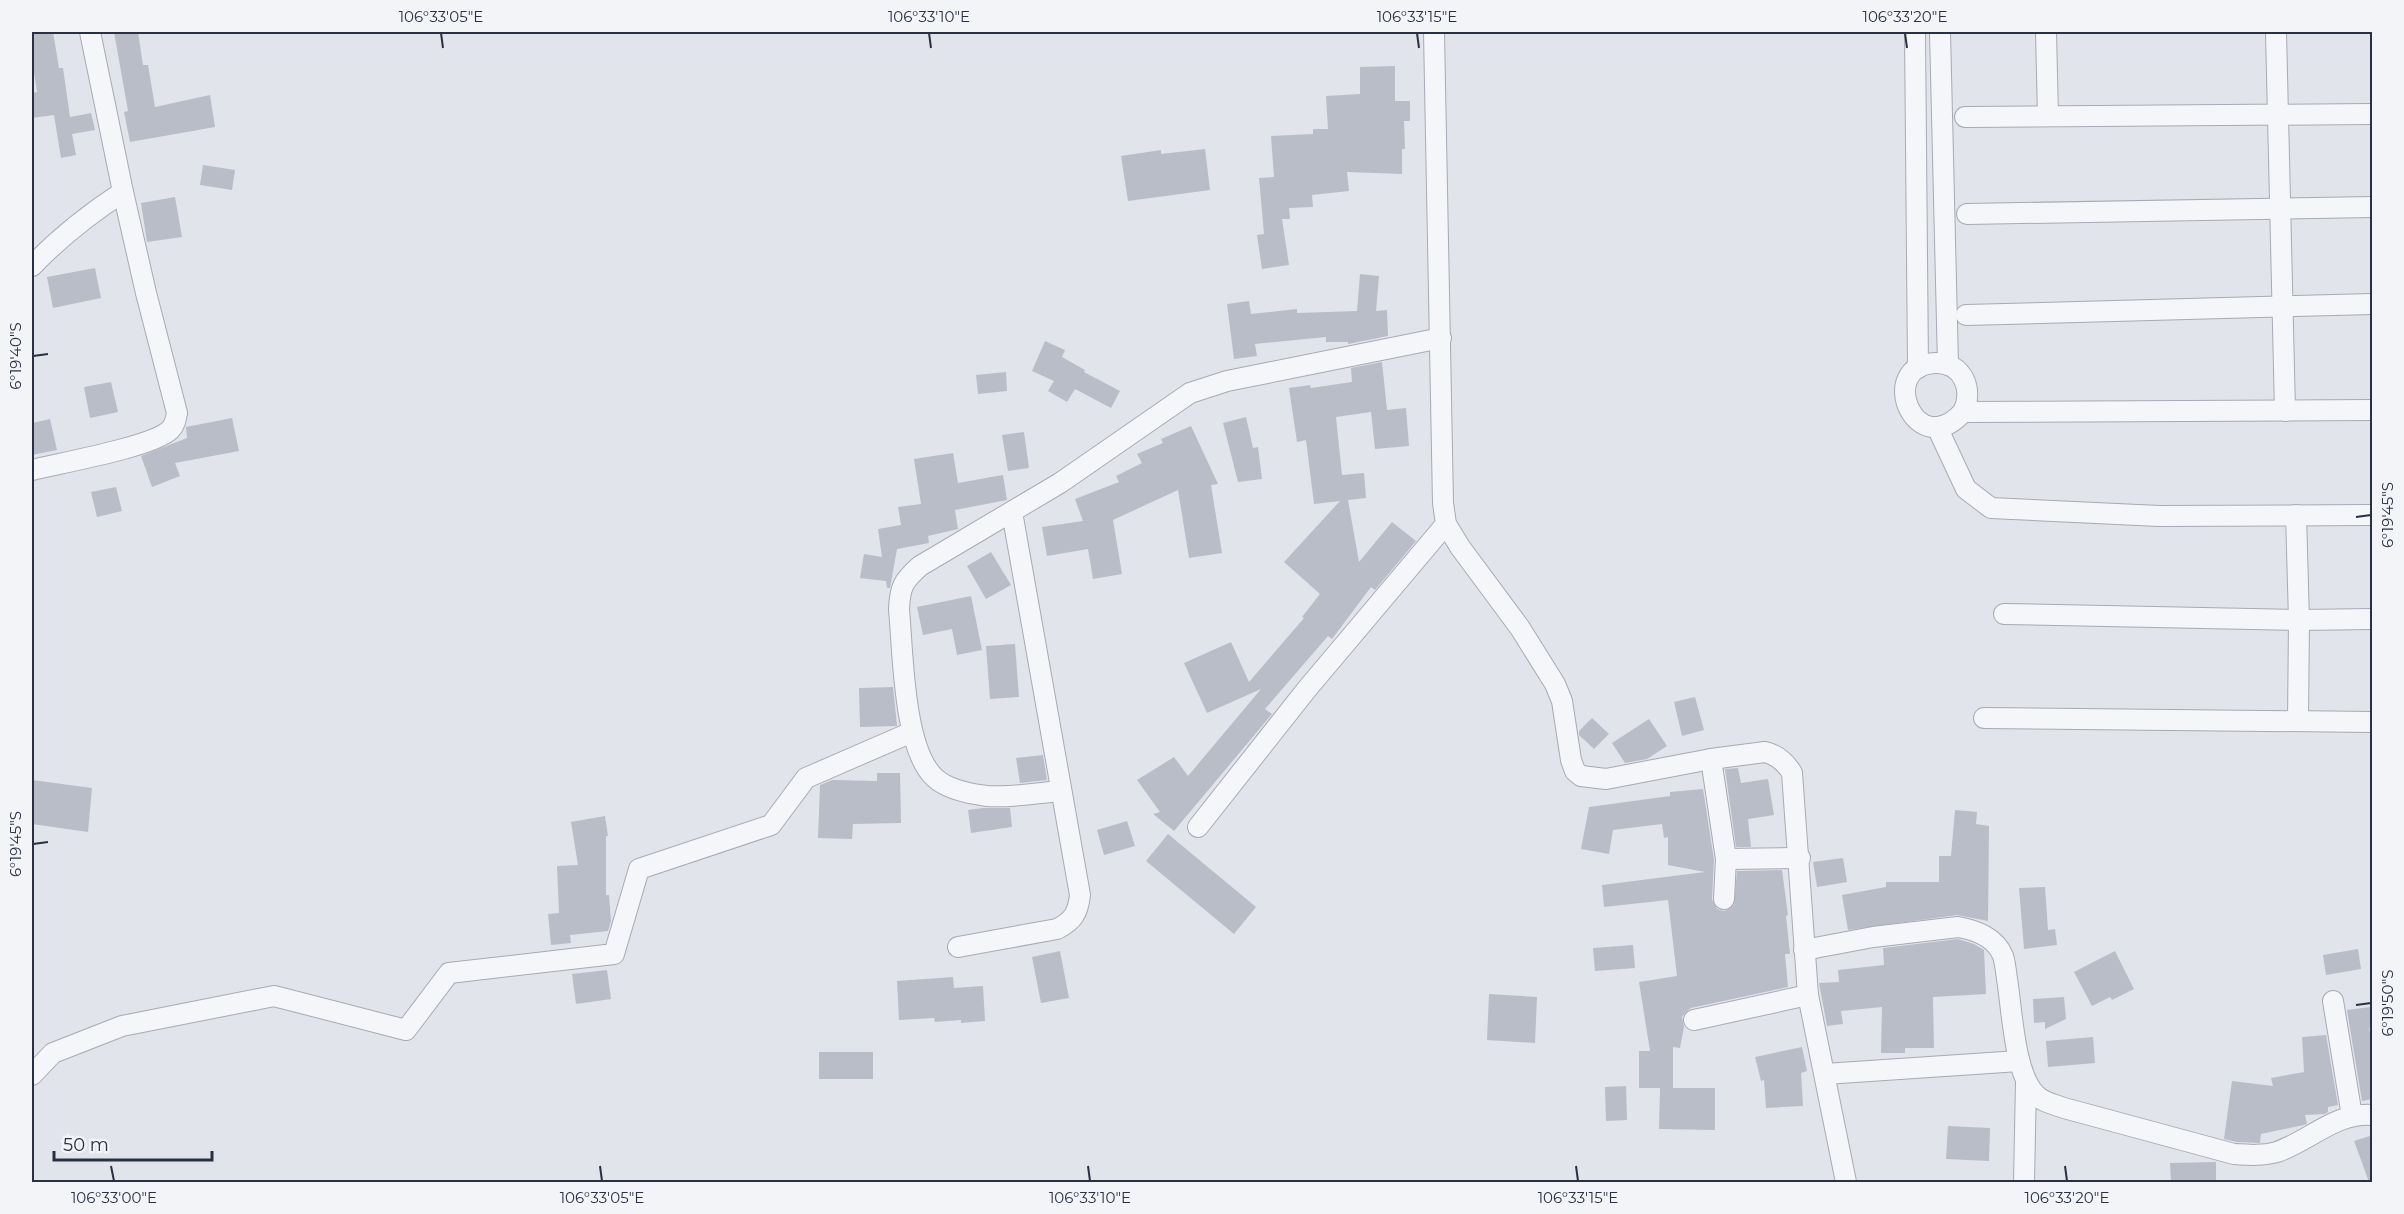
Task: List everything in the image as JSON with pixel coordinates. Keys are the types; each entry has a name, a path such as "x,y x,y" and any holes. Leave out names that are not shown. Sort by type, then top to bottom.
{"street":[{"path":"32,470 148,441 172,428 177,413 146,293 90,32"},
{"path":"1434,32 1443,503 1446,524 1467,559 1521,628 1545,665 1562,701 1571,760 1575,771 1581,776 1606,779 1711,759 1765,752 1773,754 1788,766 1792,773 1800,858 1808,995 1846,1182"},
{"path":"1915,32 1918,368"},
{"path":"1940,32 1948,365"},
{"path":"2046,32 2048,116"},
{"path":"2276,32 2285,411"},
{"path":"1965,117 2373,114"},
{"path":"32,266 60,237 87,214 123,192"},
{"path":"1967,214 2373,207"},
{"path":"1966,315 2373,304"},
{"path":"1060,791 990,796 954,788 935,778 923,760 912,732 899,609 900,590 908,578 920,566 1060,483 1190,393 1205,387 1280,369 1441,338"},
{"path":"1927,364 1948,365 1956,369 1967,385 1969,394 1963,412 1947,425 1937,427 1917,421 1910,414 1906,405 1906,385 1918,368 1927,364"},
{"path":"1963,412 2373,410"},
{"path":"1937,427 1966,489 1991,507 2159,516 2373,515"},
{"path":"958,947 1057,929 1069,923 1076,915 1080,895 1012,512"},
{"path":"2296,515 2299,620 2298,720"},
{"path":"1198,827 1307,689 1446,524"},
{"path":"2004,614 2299,620 2373,619"},
{"path":"1984,718 2373,722"},
{"path":"32,1075 53,1053 122,1026 274,996 406,1030 448,973 614,954 639,869 771,825 806,778 912,732"},
{"path":"1711,759 1726,859 1724,899"},
{"path":"1726,859 1800,858"},
{"path":"1804,950 1873,937 1958,927 1985,935 2003,955 2019,1061 2026,1082 2036,1095 2048,1103 2235,1154 2251,1155 2278,1151 2324,1127 2352,1116 2373,1115"},
{"path":"1694,1020 1808,995"},
{"path":"2333,1001 2352,1116"},
{"path":"1825,1074 2019,1061"},
{"path":"2024,1182 2026,1082"}],"building":[{"path":"32,32 53,32 59,68 63,68 70,117 91,113 95,130 72,134 76,155 61,158 54,115 32,118 32,93 37,92 32,60"},
{"path":"114,32 138,32 143,65 148,65 155,107 210,95 215,127 130,142 124,112 128,111"},
{"path":"1395,66 1395,101 1410,101 1410,121 1404,121 1405,149 1402,149 1402,174 1347,172 1349,191 1312,195 1313,207 1289,208 1290,219 1282,219 1289,265 1262,269 1257,235 1264,234 1259,178 1274,177 1271,136 1313,134 1313,129 1328,129 1326,96 1360,94 1360,67"},
{"path":"1205,149 1210,190 1128,201 1121,156 1161,150 1161,154"},
{"path":"203,165 235,170 232,190 200,185"},
{"path":"175,197 182,237 147,242 141,203"},
{"path":"95,268 101,298 53,308 47,277"},
{"path":"1360,274 1379,276 1376,311 1387,310 1388,336 1348,344 1348,342 1326,342 1326,337 1255,344 1257,356 1234,359 1227,304 1249,301 1251,314 1297,309 1297,313 1357,311"},
{"path":"1045,341 1065,350 1062,357 1085,370 1084,372 1120,391 1111,408 1075,389 1067,402 1048,391 1054,381 1032,371"},
{"path":"1382,362 1387,410 1406,408 1409,446 1375,449 1371,412 1336,417 1342,475 1364,473 1366,498 1348,500 1359,562 1392,522 1416,541 1375,590 1371,587 1332,639 1328,636 1265,709 1272,714 1174,831 1153,814 1160,812 1137,780 1174,757 1188,776 1261,689 1207,713 1184,663 1231,642 1249,682 1304,618 1302,617 1320,594 1284,562 1340,501 1314,504 1306,440 1297,442 1289,388 1310,385 1311,388 1352,382 1351,368"},
{"path":"1006,372 1007,391 978,394 976,375"},
{"path":"111,382 118,412 90,418 84,387"},
{"path":"1246,417 1253,448 1258,447 1262,479 1238,482 1223,423"},
{"path":"232,418 239,451 175,463 180,476 152,487 141,456 187,438 186,427"},
{"path":"50,419 57,450 32,455 32,423"},
{"path":"1191,426 1218,484 1211,485 1222,553 1189,558 1178,490 1113,520 1122,574 1093,579 1088,549 1047,556 1042,527 1083,521 1075,499 1119,482 1116,476 1142,463 1137,454 1163,443 1161,439"},
{"path":"1024,432 1029,468 1008,471 1002,435"},
{"path":"953,453 958,483 1003,475 1007,500 955,510 958,529 928,536 929,543 897,549 890,588 887,588 886,581 860,578 864,554 882,557 878,529 901,525 898,507 921,504 914,459"},
{"path":"116,487 122,511 97,517 91,492"},
{"path":"991,552 1011,585 986,599 967,566"},
{"path":"971,596 982,650 957,655 952,629 923,635 917,607"},
{"path":"1015,644 1019,697 990,699 986,646"},
{"path":"893,687 897,726 860,727 859,688"},
{"path":"1695,697 1704,730 1682,736 1674,702"},
{"path":"1592,718 1609,734 1594,749 1579,735 1579,731"},
{"path":"1649,719 1667,746 1647,759 1625,763 1612,743"},
{"path":"1043,755 1047,780 1020,783 1016,758"},
{"path":"1738,768 1741,783 1768,779 1774,815 1748,819 1751,847 1736,847 1725,769"},
{"path":"877,773 900,773 901,823 853,824 852,839 818,838 820,785 832,780 877,781"},
{"path":"32,780 92,788 88,832 32,824"},
{"path":"1703,789 1714,860 1712,899 1717,909 1724,911 1734,905 1737,871 1782,870 1790,954 1785,954 1788,987 1691,1008 1686,1012 1682,1017 1684,1027 1680,1048 1673,1047 1673,1088 1715,1088 1715,1130 1659,1129 1660,1088 1639,1088 1639,1051 1650,1051 1639,982 1677,976 1668,900 1604,907 1602,885 1705,872 1668,865 1668,837 1664,838 1662,824 1613,830 1609,854 1581,849 1589,807 1670,796 1670,792"},
{"path":"1010,808 1012,827 971,833 968,810"},
{"path":"1955,810 1977,812 1976,824 1989,826 1988,921 1957,915 1848,930 1842,895 1886,887 1886,882 1939,882 1939,856 1951,856"},
{"path":"605,816 608,836 606,836 606,895 609,895 611,921 608,931 570,935 571,943 551,945 548,914 559,913 557,866 578,865 571,822"},
{"path":"1127,821 1135,846 1104,855 1097,830"},
{"path":"1168,834 1256,907 1234,934 1146,861"},
{"path":"1843,858 1847,882 1817,887 1813,862"},
{"path":"2045,887 2048,930 2055,929 2057,945 2024,949 2019,888"},
{"path":"1958,939 1984,950 1986,994 1933,997 1934,1048 1905,1048 1905,1053 1881,1053 1882,1007 1841,1011 1843,1024 1827,1026 1819,983 1839,982 1838,970 1884,965 1883,948"},
{"path":"1633,945 1635,968 1595,971 1593,948"},
{"path":"2358,949 2361,969 2326,975 2323,955"},
{"path":"1060,951 1069,998 1041,1003 1032,957"},
{"path":"2115,951 2134,989 2112,1000 2110,997 2092,1006 2074,972"},
{"path":"607,970 611,999 576,1004 572,974"},
{"path":"953,977 954,988 983,986 985,1021 935,1022 934,1018 899,1020 897,981"},
{"path":"1489,994 1537,997 1535,1043 1487,1040"},
{"path":"2064,997 2066,1019 2045,1029 2045,1022 2034,1023 2033,999"},
{"path":"2370,1007 2373,1099 2362,1101 2347,1010"},
{"path":"2326,1035 2338,1105 2328,1107 2328,1112 2325,1114 2305,1115 2307,1124 2261,1134 2260,1143 2224,1139 2232,1081 2273,1086 2271,1078 2304,1072 2302,1037"},
{"path":"2093,1037 2095,1063 2048,1067 2046,1041"},
{"path":"1802,1047 1807,1071 1801,1073 1803,1106 1766,1108 1764,1080 1761,1081 1755,1057"},
{"path":"819,1052 873,1052 873,1079 819,1079"},
{"path":"1626,1086 1627,1120 1606,1121 1605,1087"},
{"path":"1948,1126 1990,1128 1989,1161 1946,1159"},
{"path":"2373,1135 2373,1182 2369,1182 2354,1141"},
{"path":"2216,1162 2216,1182 2171,1182 2170,1163"}]}
